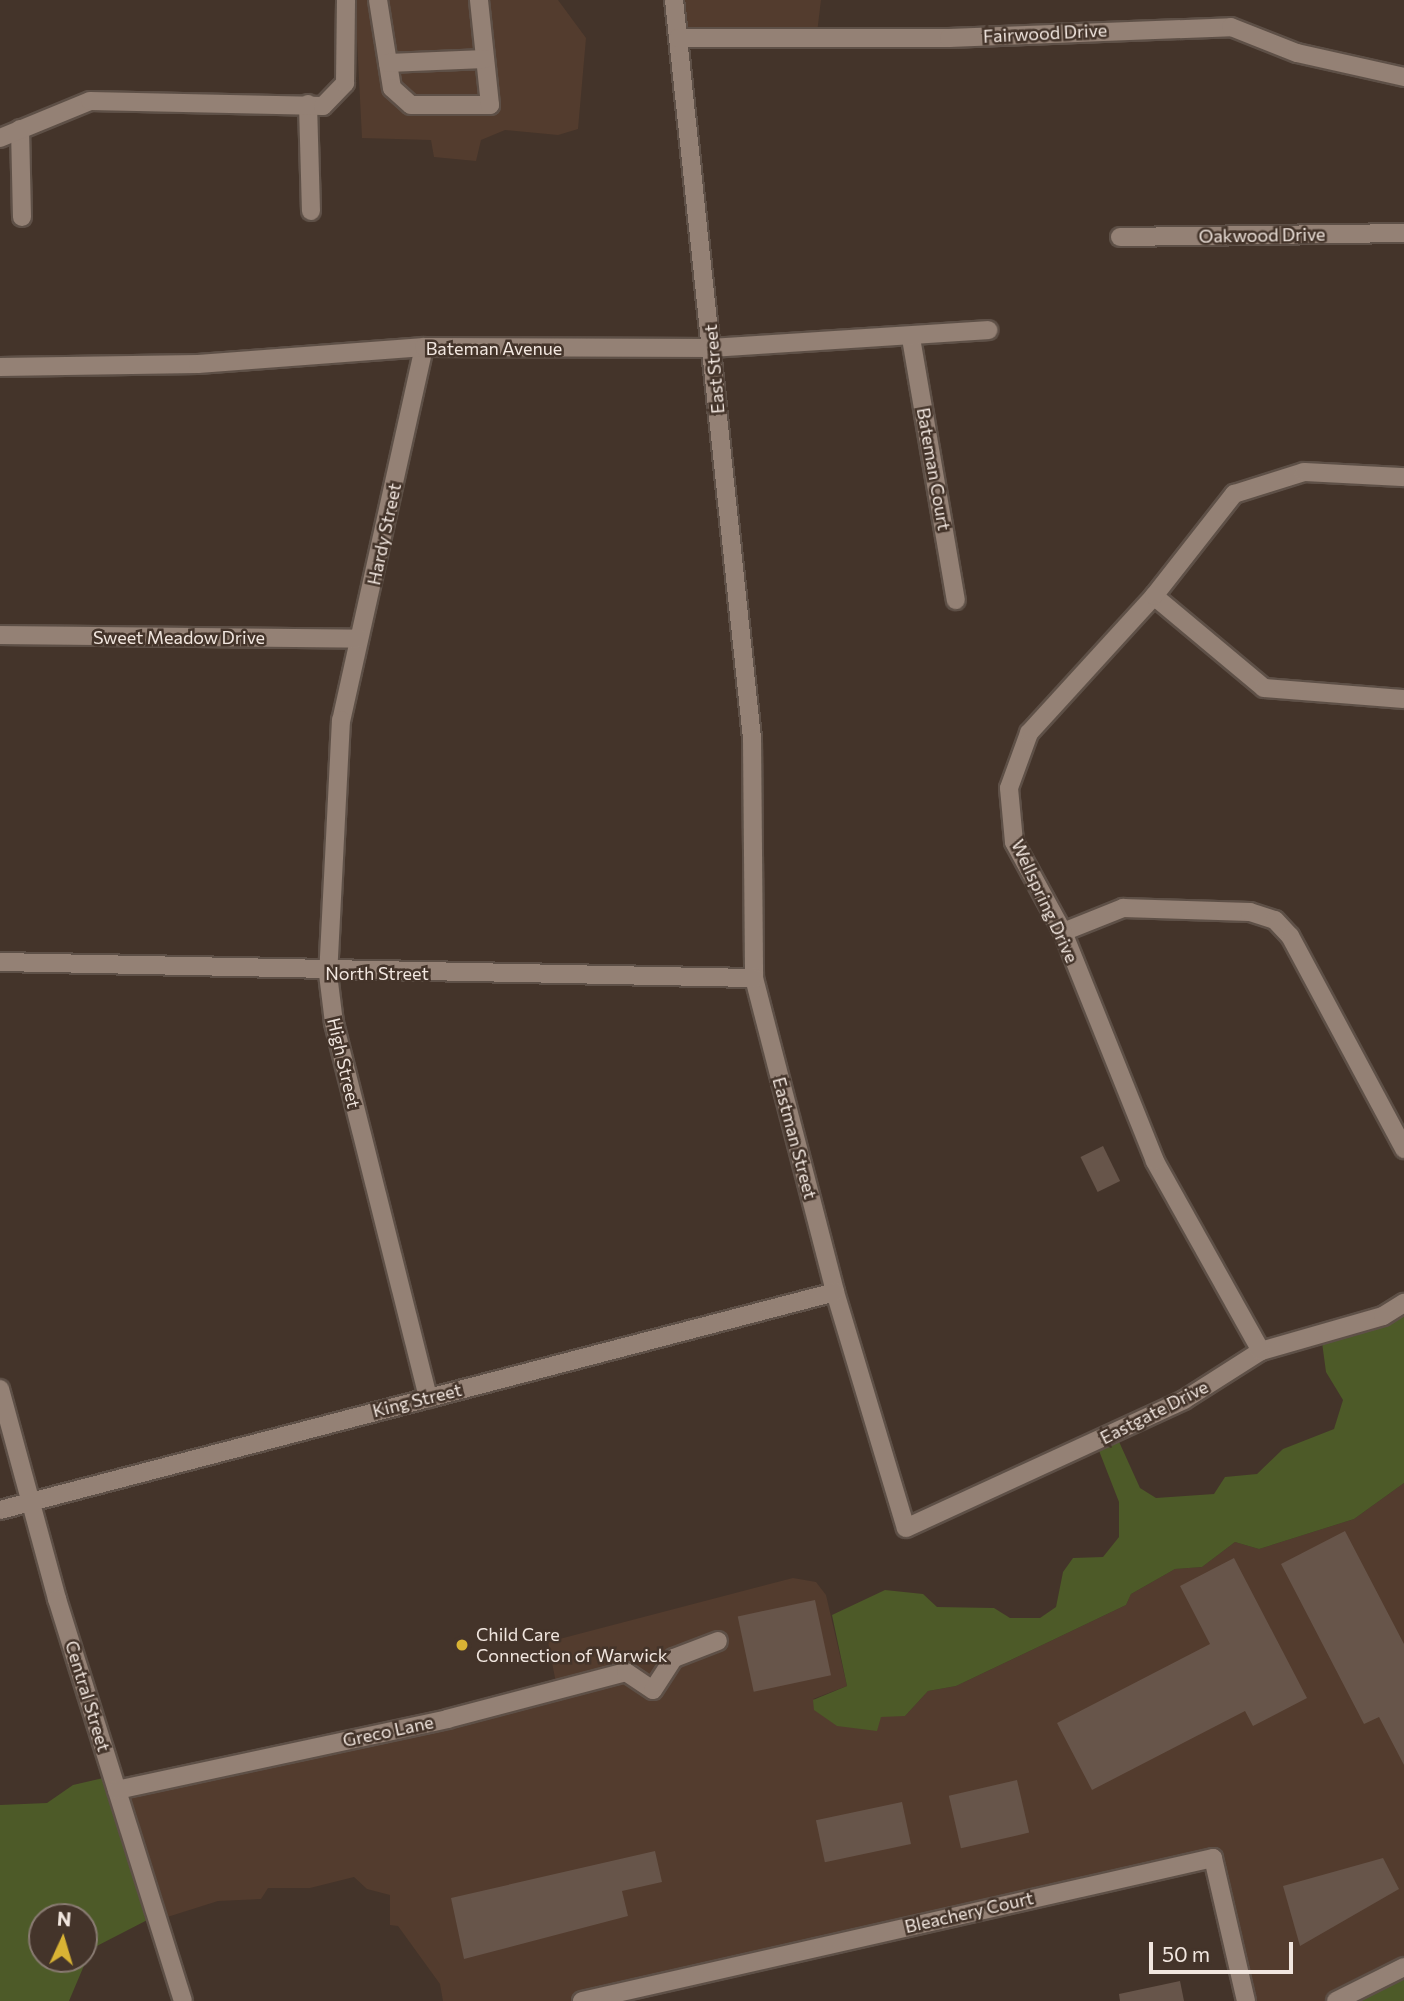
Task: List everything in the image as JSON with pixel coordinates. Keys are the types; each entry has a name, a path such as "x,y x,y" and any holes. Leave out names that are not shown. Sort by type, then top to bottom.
{"street":[{"path":"0,138 90,100 323,106 345,83 346,0"},
{"path":"378,0 392,88 411,105 490,105 479,0"},
{"name":"East Street","path":"674,0 752,738"},
{"name":"Fairwood Drive","path":"678,38 949,38 1231,27 1297,53 1404,77"},
{"path":"388,63 485,59"},
{"path":"308,104 311,211"},
{"path":"20,129 22,217"},
{"name":"Oakwood Drive","path":"1120,237 1404,233"},
{"name":"Bateman Avenue","path":"0,367 198,364 424,347 712,348 911,338 988,330"},
{"name":"Bateman Court","path":"911,338 956,600"},
{"name":"Hardy Street","path":"341,720 424,347"},
{"name":"Wellspring Drive","path":"1261,1351 1155,1161 1063,932 1014,842 1009,816 1013,767 1029,733 1154,596 1234,494 1304,472 1404,477"},
{"path":"1154,596 1264,688 1404,698"},
{"name":"Sweet Meadow Drive","path":"0,635 359,639"},
{"name":"High Street","path":"341,720 328,974 334,1023 428,1398"},
{"name":"Eastman Street","path":"752,738 754,978 835,1292 906,1528"},
{"path":"1063,932 1123,908 1250,912 1275,920 1290,936 1404,1149"},
{"name":"North Street","path":"0,962 328,974 754,978"},
{"name":"King Street","path":"0,1510 835,1292"},
{"name":"Eastgate Drive","path":"906,1528 1184,1400 1261,1351 1383,1316 1404,1303"},
{"name":"Central Street","path":"0,1389 31,1503 183,2001"},
{"name":"Greco Lane","path":"117,1790 447,1719 626,1672 653,1690 674,1658 718,1641"},
{"name":"Bleachery Court","path":"582,2001 1213,1858 1246,2001"},
{"path":"1336,2001 1404,1967"}],"shaded area":[{"path":"355,0 558,0 586,38 578,129 558,135 505,130 481,140 476,161 434,157 431,140 362,138"},
{"path":"675,0 821,0 817,33 688,37"},
{"path":"1404,1483 1404,1966 1330,2001 1247,2001 1213,1865 578,2001 443,2001 440,1984 398,1926 390,1925 390,1895 367,1889 354,1877 310,1888 268,1888 261,1899 218,1901 161,1919 121,1797 557,1688 548,1642 793,1578 816,1582 826,1595 847,1686 813,1699 905,1716 928,1691 956,1686 1126,1605 1131,1594 1175,1569 1202,1567 1235,1542 1259,1549 1354,1519"}],"green space":[{"path":"1404,1303 1404,1483 1354,1519 1259,1549 1235,1542 1202,1567 1175,1569 1131,1594 1126,1605 956,1686 928,1691 905,1716 881,1717 877,1731 837,1726 814,1710 813,1700 847,1686 832,1615 885,1590 923,1594 937,1607 994,1608 1010,1618 1040,1618 1056,1607 1063,1572 1073,1558 1103,1557 1119,1537 1119,1502 1096,1443 1116,1435 1140,1488 1156,1498 1214,1494 1225,1477 1257,1474 1283,1449 1334,1429 1343,1400 1326,1372 1321,1335"},
{"path":"112,1776 159,1914 98,1945 98,1903 28,1903 28,1973 81,1973 69,2001 0,2001 0,1805 47,1803 73,1785"},
{"path":"1404,1966 1404,2001 1330,2001"}],"building":[{"path":"1103,1146 1120,1181 1098,1192 1081,1157"},
{"path":"1345,1531 1404,1644 1404,1765 1379,1717 1364,1724 1281,1564"},
{"path":"1234,1558 1307,1698 1253,1726 1245,1711 1092,1790 1057,1723 1210,1644 1180,1586"},
{"path":"815,1600 831,1675 754,1692 738,1616"},
{"path":"1017,1780 1029,1833 961,1848 949,1796"},
{"path":"902,1802 911,1844 825,1862 816,1820"},
{"path":"655,1851 662,1882 622,1891 628,1916 464,1959 451,1898"},
{"path":"1383,1858 1399,1889 1300,1946 1283,1886"},
{"path":"1180,1981 1184,2001 1120,2001 1119,1994"}],"place":[{"name":"Child Care Connection of Warwick","path":"462,1645"}]}
